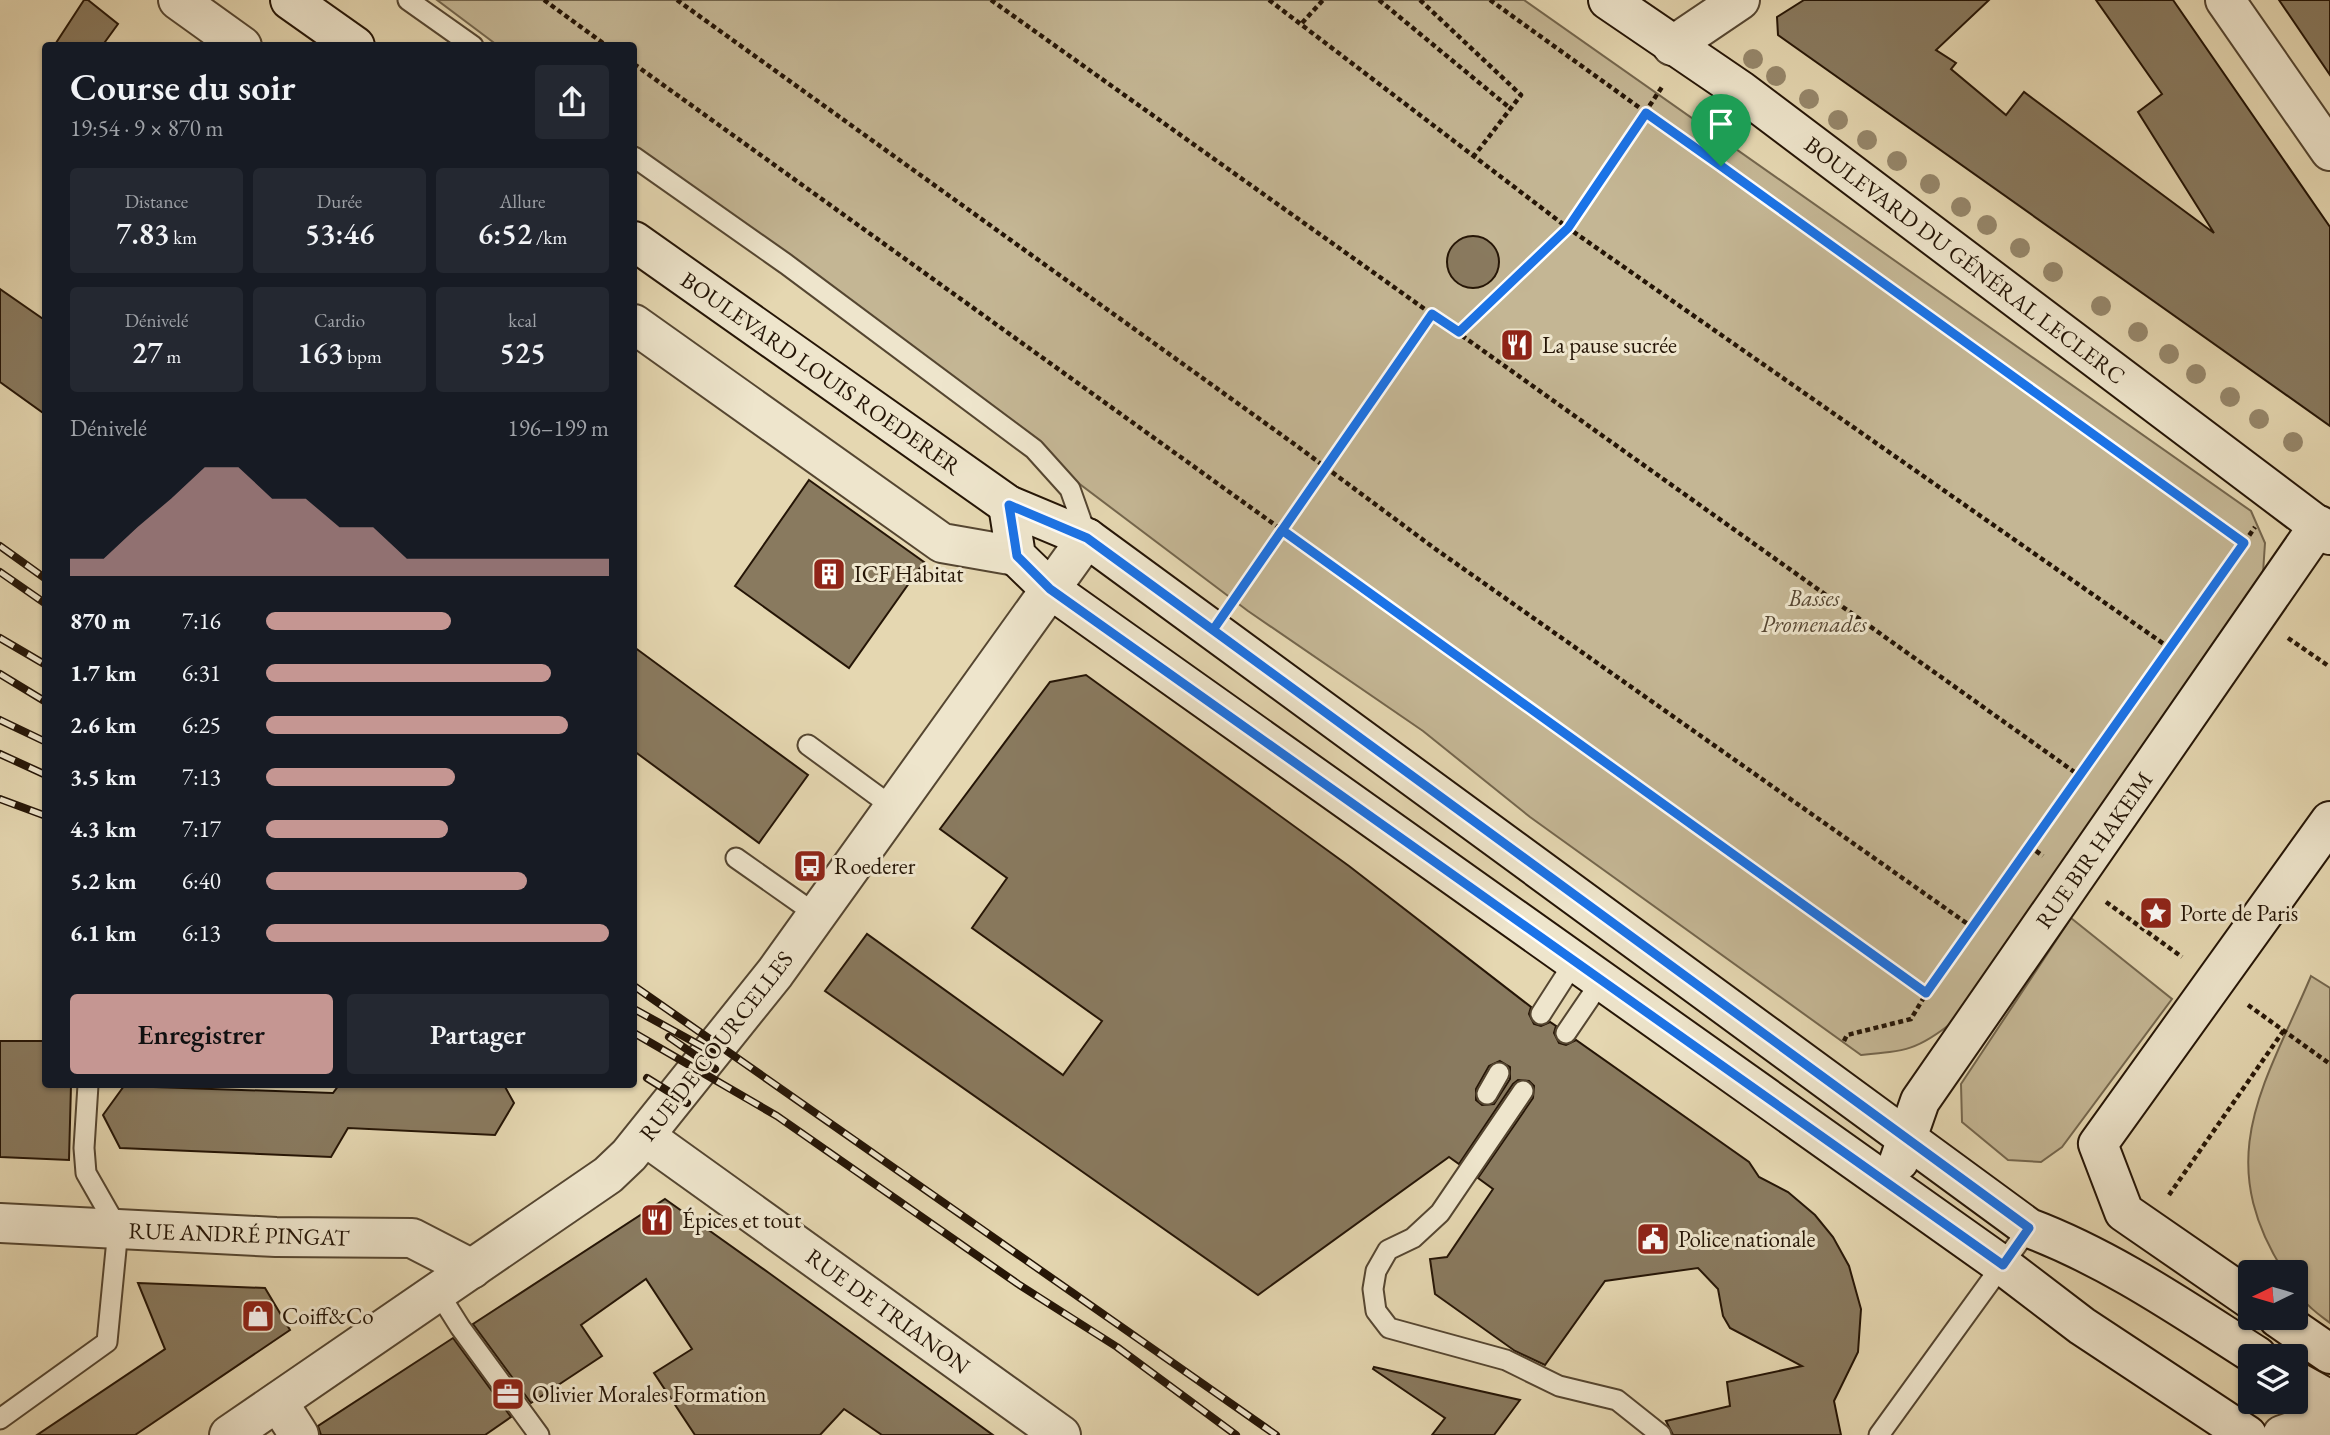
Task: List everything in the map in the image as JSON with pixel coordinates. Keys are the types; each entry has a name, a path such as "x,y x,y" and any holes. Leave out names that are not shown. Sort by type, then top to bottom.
{"main road":[{"path":"178,0 203,12 237,42"},
{"path":"290,0 349,42"},
{"name":"BOULEVARD DU GÉNÉRAL LECLERC","path":"1608,0 1740,90 2326,531"},
{"path":"1672,46 1740,0"},
{"path":"2225,0 2330,151"},
{"name":"BOULEVARD LOUIS ROEDERER","path":"637,243 1009,505 1087,538 2029,1228 2070,1243 2120,1270 2238,1344"},
{"path":"637,326 942,543 1017,556 1050,589 2003,1265 2082,1326 2247,1435"},
{"path":"1009,505 1017,556"},
{"name":"RUE BIR HAKEIM","path":"1889,1184 1909,1139 1920,1101 2256,616 2326,531"},
{"name":"RUE DE COURCELLES","path":"229,1435 608,1175 646,1137 775,974 1087,538"},
{"path":"2238,1291 2124,1212 2098,1144 2330,821"},
{"name":"RUE DE TRIANON","path":"646,1137 1061,1435"},
{"name":"RUE ANDRÉ PINGAT","path":"0,1223 276,1237 411,1238 472,1269"},
{"path":"2295,1330 2330,1354"},
{"path":"2308,1388 2330,1400"},
{"path":"278,1402 299,1435"},
{"path":"2282,1435 2308,1426 2323,1435"}],"lane":[{"path":"408,0 468,42"},
{"path":"637,159 786,264 1034,449 1070,489 1087,538"},
{"path":"808,745 894,808"},
{"path":"736,858 817,915"},
{"path":"1541,1014 1588,971"},
{"path":"1566,1033 1588,971"},
{"path":"1487,1094 1499,1073"},
{"path":"0,1419 107,1342 118,1229 86,1173 84,1149 88,1088"},
{"path":"1524,1091 1440,1213 1413,1238 1388,1250 1376,1271 1373,1289 1376,1311 1389,1328 1506,1360 1559,1386 1617,1400 1661,1435"},
{"path":"1879,1435 2029,1228"},
{"path":"438,1292 460,1327 539,1435"}],"path":[{"path":"544,0 602,42"},
{"path":"677,0 1326,467 1434,548 1972,927"},
{"path":"991,0 2080,776"},
{"path":"1269,0 1568,228 2171,649"},
{"path":"1301,23 1323,0"},
{"path":"1379,0 1511,109"},
{"path":"1420,0 1521,95 1474,156"},
{"path":"1490,0 2244,543"},
{"path":"637,66 1926,993 2171,649 2277,494"},
{"path":"1459,332 1568,228 1664,83"},
{"path":"1213,630 1432,314"},
{"path":"2256,616 2330,667"},
{"path":"2146,1227 2284,1031"}],"green space":[{"name":"Basses Promenades","path":"437,0 1524,0 2251,511 2265,543 2263,573 1954,1021 1931,1038 1911,1047 1861,1055 1530,817 1423,731 1248,611 637,150 637,42 493,42"},
{"path":"2071,918 2172,999 2062,1147 2041,1162 2008,1160 1962,1122 1961,1084"},
{"path":"2311,976 2330,988 2330,1323 2308,1305 2308,1260 2278,1260 2262,1231 2251,1193 2248,1157 2253,1122 2277,1052"}],"building":[{"path":"84,0 88,0 118,24 105,42 57,42"},
{"path":"1804,0 1989,0 1936,50 1956,63 1951,69 2006,115 2024,92 2214,233 2138,112 2162,94 2096,0 2173,0 2330,227 2330,426 1778,35 1777,17"},
{"path":"2279,0 2330,0 2330,75"},
{"path":"1473,236 1492,243 1499,262 1492,281 1473,288 1454,281 1447,262 1454,243"},
{"path":"0,289 42,318 42,412 0,382"},
{"name":"ICF Habitat","path":"809,480 924,562 849,668 735,586"},
{"path":"637,649 808,775 759,843 637,753"},
{"path":"1086,675 1349,866 1531,1007 1529,1014 1534,1024 1541,1026 1550,1022 1556,1026 1554,1033 1559,1043 1566,1045 1576,1040 1749,1162 1759,1177 1788,1192 1815,1215 1833,1237 1849,1266 1861,1309 1858,1352 1834,1401 1841,1435 1673,1435 1666,1421 1730,1406 1727,1382 1802,1366 1730,1328 1723,1316 1718,1289 1698,1268 1605,1281 1545,1365 1515,1351 1435,1294 1430,1259 1447,1257 1493,1189 1478,1178 1533,1098 1534,1086 1529,1081 1518,1080 1513,1084 1459,1164 1449,1157 1258,1295 825,991 867,934 1063,1075 1102,1021 972,928 1007,878 940,829 1050,682","holes":["1500,1061 1510,1067 1510,1079 1494,1104 1482,1105 1476,1100 1476,1089 1489,1066"]},
{"path":"0,1041 42,1041 42,1088 71,1088 69,1160 0,1157"},
{"path":"123,1088 333,1093 337,1088 506,1088 514,1103 495,1135 348,1128 331,1157 120,1148 103,1115"},
{"path":"665,1199 993,1435 882,1435 844,1409 820,1435 695,1435 654,1373 692,1349 646,1279 581,1325 602,1356 531,1403 473,1324"},
{"path":"138,1283 265,1288 290,1330 135,1435 37,1435 165,1349"},
{"path":"453,1338 511,1417 485,1435 321,1435 318,1426"},
{"path":"1374,1367 1520,1400 1494,1435 1432,1435 1445,1418 1373,1369"}],"railway":[{"path":"0,546 42,576"},
{"path":"0,572 42,601"},
{"path":"0,638 42,663"},
{"path":"0,674 42,700"},
{"path":"0,720 42,740"},
{"path":"0,754 42,773"},
{"path":"0,799 42,815"},
{"path":"637,988 1276,1435"},
{"path":"637,1011 712,1052"},
{"path":"637,1035 777,1116 1018,1284 1117,1347 1236,1435"},
{"path":"669,1037 715,1069"},
{"path":"647,1078 687,1103"}],"place":[{"name":"La pause sucrée","path":"1517,345"},
{"name":"ICF Habitat","path":"829,574"},
{"name":"Roederer","path":"810,866"},
{"name":"Porte de Paris","path":"2156,913"},
{"name":"Épices et tout","path":"657,1220"},
{"name":"Police nationale","path":"1653,1239"},
{"name":"Coiff&Co","path":"258,1316"},
{"name":"Olivier Morales Formation","path":"508,1394"}],"route":[{"path":"1721,166 1646,113 1568,228 1459,332 1432,314 1247,580 1213,630 1087,538 1009,505 1017,556 1050,589 2003,1265 2029,1228 1213,630 1282,530 1926,993 2244,543 1721,166"}]}
